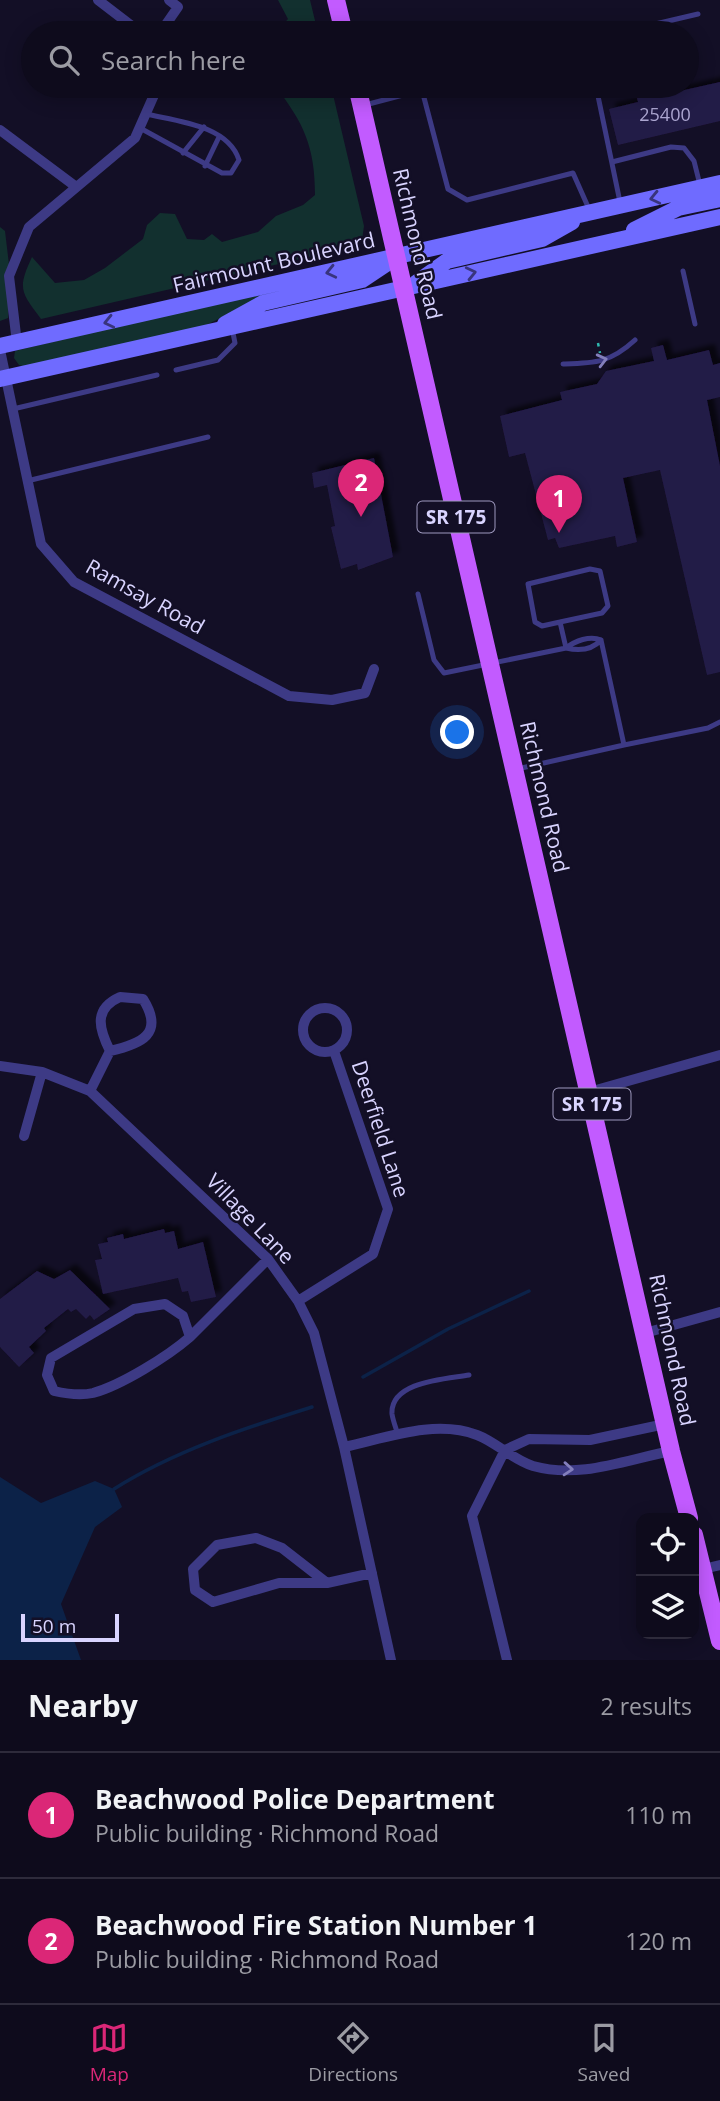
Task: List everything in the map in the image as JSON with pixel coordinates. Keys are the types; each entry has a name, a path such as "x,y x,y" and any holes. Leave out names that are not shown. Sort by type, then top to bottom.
{"main road":[{"path":"336,0 341,21"},
{"name":"Richmond Road","path":"359,98 671,1451 688,1513"},
{"path":"699,1544 711,1567 720,1641"}],"street":[{"path":"98,0 125,21"},
{"path":"168,21 178,6 169,0"},
{"path":"17,343 9,276 29,228 75,186 135,138 153,98"},
{"path":"0,130 75,186"},
{"name":"Fairmount Boulevard","path":"0,348 720,183"},
{"path":"610,242 678,208 720,199"},
{"path":"405,290 447,261 542,239 590,212"},
{"path":"3,379 720,217"},
{"path":"208,333 263,303 362,279 397,257"},
{"name":"Ramsay Road","path":"0,348 3,379 41,544 74,582 289,696 332,701 365,693 374,669"},
{"path":"120,997 143,999 152,1015 152,1027 146,1037 132,1046 110,1051 100,1031 100,1014 107,1003 120,997"},
{"name":"Deerfield Lane","path":"334,1009 345,1019 347,1035 343,1044 334,1051 318,1052 305,1040 303,1026 316,1010 334,1009"},
{"path":"90,1091 110,1051"},
{"name":"Deerfield Lane","path":"298,1301 373,1254 388,1209 377,1170 334,1051"},
{"path":"589,1092 720,1055"},
{"name":"Village Lane","path":"0,1066 42,1072 90,1091 268,1259 298,1301 314,1333 344,1447 391,1660"},
{"path":"23,1136 42,1072"},
{"path":"190,1337 183,1316 165,1304 134,1308 51,1358 47,1375 54,1391 72,1395 94,1393 169,1356 190,1337 268,1259"},
{"path":"645,1333 720,1312"},
{"path":"507,1660 472,1516 505,1450 529,1439 590,1440 665,1424"},
{"path":"344,1447 430,1428 475,1434 532,1466 582,1470 671,1451"},
{"path":"327,1583 282,1549 256,1538 217,1545 193,1569 195,1590 213,1602 279,1583 327,1583 372,1573"}],"lane":[{"path":"668,21 698,14"},
{"path":"361,106 389,98"},
{"path":"427,98 448,189 467,200 573,173 590,212"},
{"path":"598,98 621,205"},
{"path":"140,128 222,173 231,173 239,160 236,152 204,127 146,114"},
{"path":"183,153 204,127"},
{"path":"205,166 219,137"},
{"path":"612,162 671,146 684,148 694,162 700,188"},
{"path":"683,271 695,324"},
{"path":"176,370 218,360 235,343 232,328"},
{"path":"563,364 602,362 618,355 635,340"},
{"path":"12,409 156,375"},
{"path":"27,481 208,437"},
{"path":"590,569 600,571 606,610 560,622 542,626 535,622 528,584 590,569"},
{"path":"418,594 434,660 439,670 444,673 566,648 577,650 595,646 601,640 624,745"},
{"path":"560,622 566,648"},
{"path":"514,770 708,728 720,722"},
{"path":"398,1435 392,1412 396,1399 410,1387 469,1374"}],"path":[{"path":"598,343 601,355"}],"green space":[{"path":"278,0 310,0 315,21 286,21 288,19"},
{"path":"283,98 334,98 364,226 362,240 356,246 41,319 23,290 24,276 32,257 55,283 84,280 105,268 143,239 147,225 160,213 175,214 187,239 204,240 212,234 222,242 258,232 276,216 303,205 315,195 313,163 306,136"},
{"path":"0,227 5,231 10,273 8,318 0,321"},
{"path":"362,273 261,298 204,326 26,367 19,365 14,358 15,351 259,292"}],"water":[{"path":"0,1477 41,1503 95,1481 114,1489 122,1507 95,1527 61,1604 81,1660 0,1660"}],"building":[{"path":"720,82 720,121 618,145 609,109 638,102 637,98 699,98 699,87"},
{"path":"663,345 667,360 709,350 713,365 720,363 720,397 707,400 720,466 720,672 707,675 660,470 623,478 637,542 617,547 615,536 559,548 555,538 548,540 525,453 509,457 500,416 562,400 560,392 597,384 606,371 654,361 651,348"},
{"path":"374,458 393,557 358,570 357,564 341,569 331,527 335,526 327,485 314,488 312,473"},
{"path":"164,1229 165,1233 174,1231 178,1249 203,1242 216,1297 191,1302 188,1291 182,1292 178,1278 103,1294 95,1260 102,1259 98,1244 108,1242 107,1238 123,1234 124,1239"},
{"path":"70,1270 110,1309 94,1320 90,1315 86,1319 76,1309 71,1312 68,1309 44,1328 46,1331 29,1347 34,1353 19,1367 0,1347 0,1299 37,1271 54,1279"}],"waterway":[{"path":"363,1377 448,1329 529,1291"},
{"path":"114,1489 185,1452 312,1407"}],"place":[{"name":"Beachwood Fire Station Number 1","path":"361,517"},
{"name":"Beachwood Police Department","path":"559,533"}]}
